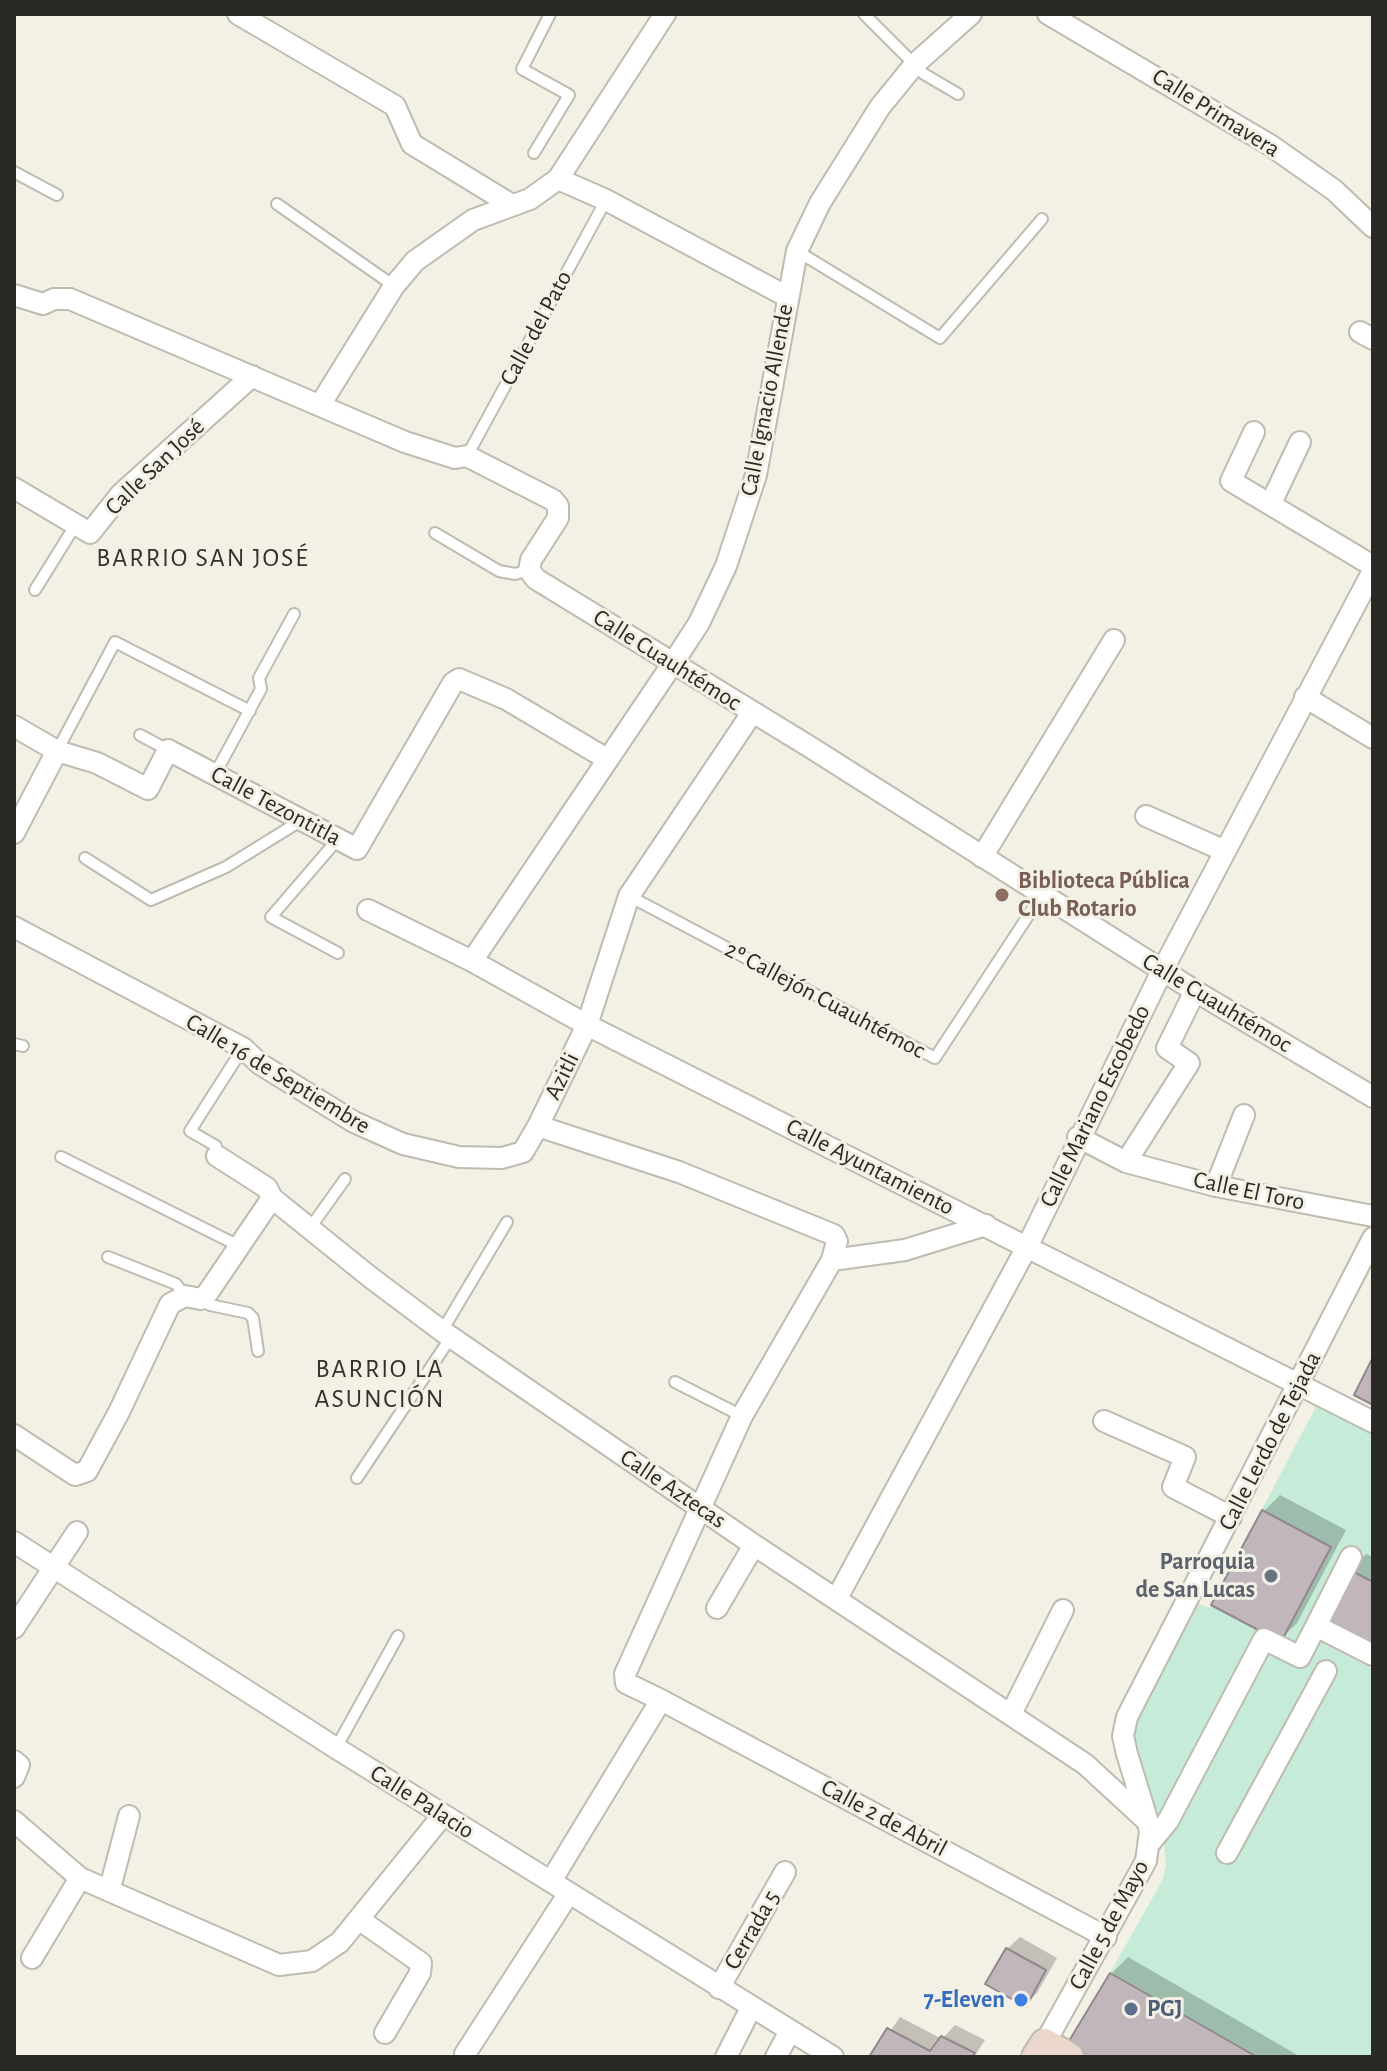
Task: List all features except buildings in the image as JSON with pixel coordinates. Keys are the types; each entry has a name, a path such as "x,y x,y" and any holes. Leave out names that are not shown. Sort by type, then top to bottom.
{"street":[{"path":"238,14 395,106 412,144 512,205"},
{"path":"320,405 394,286 435,244 473,220 530,199 558,179 665,14"},
{"name":"Calle Ignacio Allende","path":"472,961 673,663 706,609 743,519 768,421 786,296 797,251 849,153 915,64 971,14"},
{"name":"Calle Primavera","path":"1048,14 1270,145 1334,190 1373,227"},
{"path":"558,179 606,200 786,296"},
{"path":"14,295 43,304 54,299 70,299 405,442 455,458 467,456 553,500 558,506 558,518 531,560 529,570"},
{"name":"Calle San José","path":"14,488 90,533 121,494 252,376"},
{"path":"1254,432 1231,481 1373,568"},
{"path":"1271,503 1300,442"},
{"name":"Calle Mariano Escobedo","path":"837,1598 1028,1245 1078,1137 1162,971 1373,568"},
{"name":"Calle Cuauhtémoc","path":"529,570 536,579 1041,896 1373,1097"},
{"path":"982,857 1114,640"},
{"name":"Calle Tezontitla","path":"168,750 357,849 453,683 459,679 506,699 607,759"},
{"path":"1305,697 1373,738"},
{"name":"Azitli","path":"538,1126 587,1025 629,896 752,713"},
{"path":"14,726 57,751 97,763 148,789 168,750"},
{"path":"14,833 57,751"},
{"path":"1146,816 1225,851"},
{"name":"Calle Ayuntamiento","path":"368,910 472,961 587,1025 1028,1245 1373,1422"},
{"name":"Calle 16 de Septiembre","path":"14,927 243,1048 260,1064 354,1122 430,1152 459,1157 502,1158 523,1152 538,1126"},
{"path":"1126,1162 1189,1063 1167,1048 1195,991"},
{"path":"1216,1186 1244,1115"},
{"path":"538,1126 679,1172 826,1230 837,1241 832,1260 742,1416 624,1679 661,1700 551,1881"},
{"name":"Calle El Toro","path":"1078,1137 1126,1162 1216,1186 1373,1216"},
{"name":"Calle Aztecas","path":"217,1156 267,1188 272,1198 446,1334 754,1545 1085,1764 1147,1821"},
{"path":"14,1435 75,1475 87,1471 170,1304 193,1297 239,1246 272,1198"},
{"path":"832,1260 905,1250 986,1225"},
{"name":"Calle Lerdo de Tejada","path":"1147,1821 1123,1736 1127,1717 1301,1385 1373,1238"},
{"path":"1104,1421 1185,1457 1173,1487 1231,1517"},
{"path":"14,1628 77,1532"},
{"name":"Calle Palacio","path":"14,1542 336,1748 833,2057"},
{"path":"717,1608 754,1545"},
{"path":"1300,1657 1351,1557"},
{"path":"1011,1714 1063,1610"},
{"path":"1316,1626 1373,1655"},
{"path":"1149,1844 1168,1821 1264,1639 1329,1673 1227,1853"},
{"name":"Calle 2 de Abril","path":"661,1700 1106,1937"},
{"path":"14,1761 19,1765 14,1777"},
{"path":"14,1821 80,1878 110,1888 279,1965 312,1961 340,1942 443,1815"},
{"path":"110,1888 129,1816"},
{"name":"Calle 5 de Mayo","path":"1040,2050 1146,1861 1149,1844 1147,1821"},
{"name":"Cerrada 5","path":"719,1988 785,1872"},
{"path":"32,1958 80,1878"},
{"path":"465,2054 569,1893"},
{"path":"360,1920 421,1963 420,1973 385,2033"},
{"path":"726,2057 751,2008"},
{"path":"776,2057 790,2031"},
{"path":"1040,2050 1069,2057"}],"lane":[{"path":"534,153 569,95 522,69 550,14"},
{"path":"864,14 915,64 958,94"},
{"path":"14,172 57,195"},
{"name":"Calle del Pato","path":"467,456 606,200"},
{"path":"277,204 394,286"},
{"path":"797,251 940,338 1042,219"},
{"path":"35,590 76,524"},
{"path":"435,533 499,571 515,574 529,570"},
{"path":"215,774 261,689 259,678 294,614"},
{"path":"57,751 115,642 250,711"},
{"path":"140,735 168,750"},
{"path":"85,858 151,900 226,867 302,820"},
{"path":"338,839 271,917 338,953"},
{"name":"2º Callejón Cuauhtémoc","path":"629,896 935,1058 1041,896"},
{"name":"Calle Aztecas","path":"217,1156 216,1146 190,1131 243,1048"},
{"path":"61,1157 239,1246"},
{"path":"310,1228 345,1179"},
{"path":"357,1478 446,1334 507,1222"},
{"path":"108,1257 176,1284 210,1305 248,1313 253,1318 258,1351"},
{"path":"675,1382 742,1416"},
{"path":"336,1748 398,1636"}],"green space":[{"path":"1319,1401 1373,1430 1373,2057 1257,2057 1110,1973 1162,1881 1166,1865 1163,1830 1129,1736 1191,1601 1210,1608"}],"place":[{"name":"Biblioteca Pública Club Rotario","path":"1002,895"},
{"name":"Parroquia de San Lucas","path":"1271,1576"},
{"name":"7-Eleven","path":"1021,2000"},
{"name":"PGJ","path":"1131,2009"}],"district":[{"name":"BARRIO SAN JOSÉ","path":"203,558"},
{"name":"BARRIO LA ASUNCIÓN","path":"380,1384"}]}
